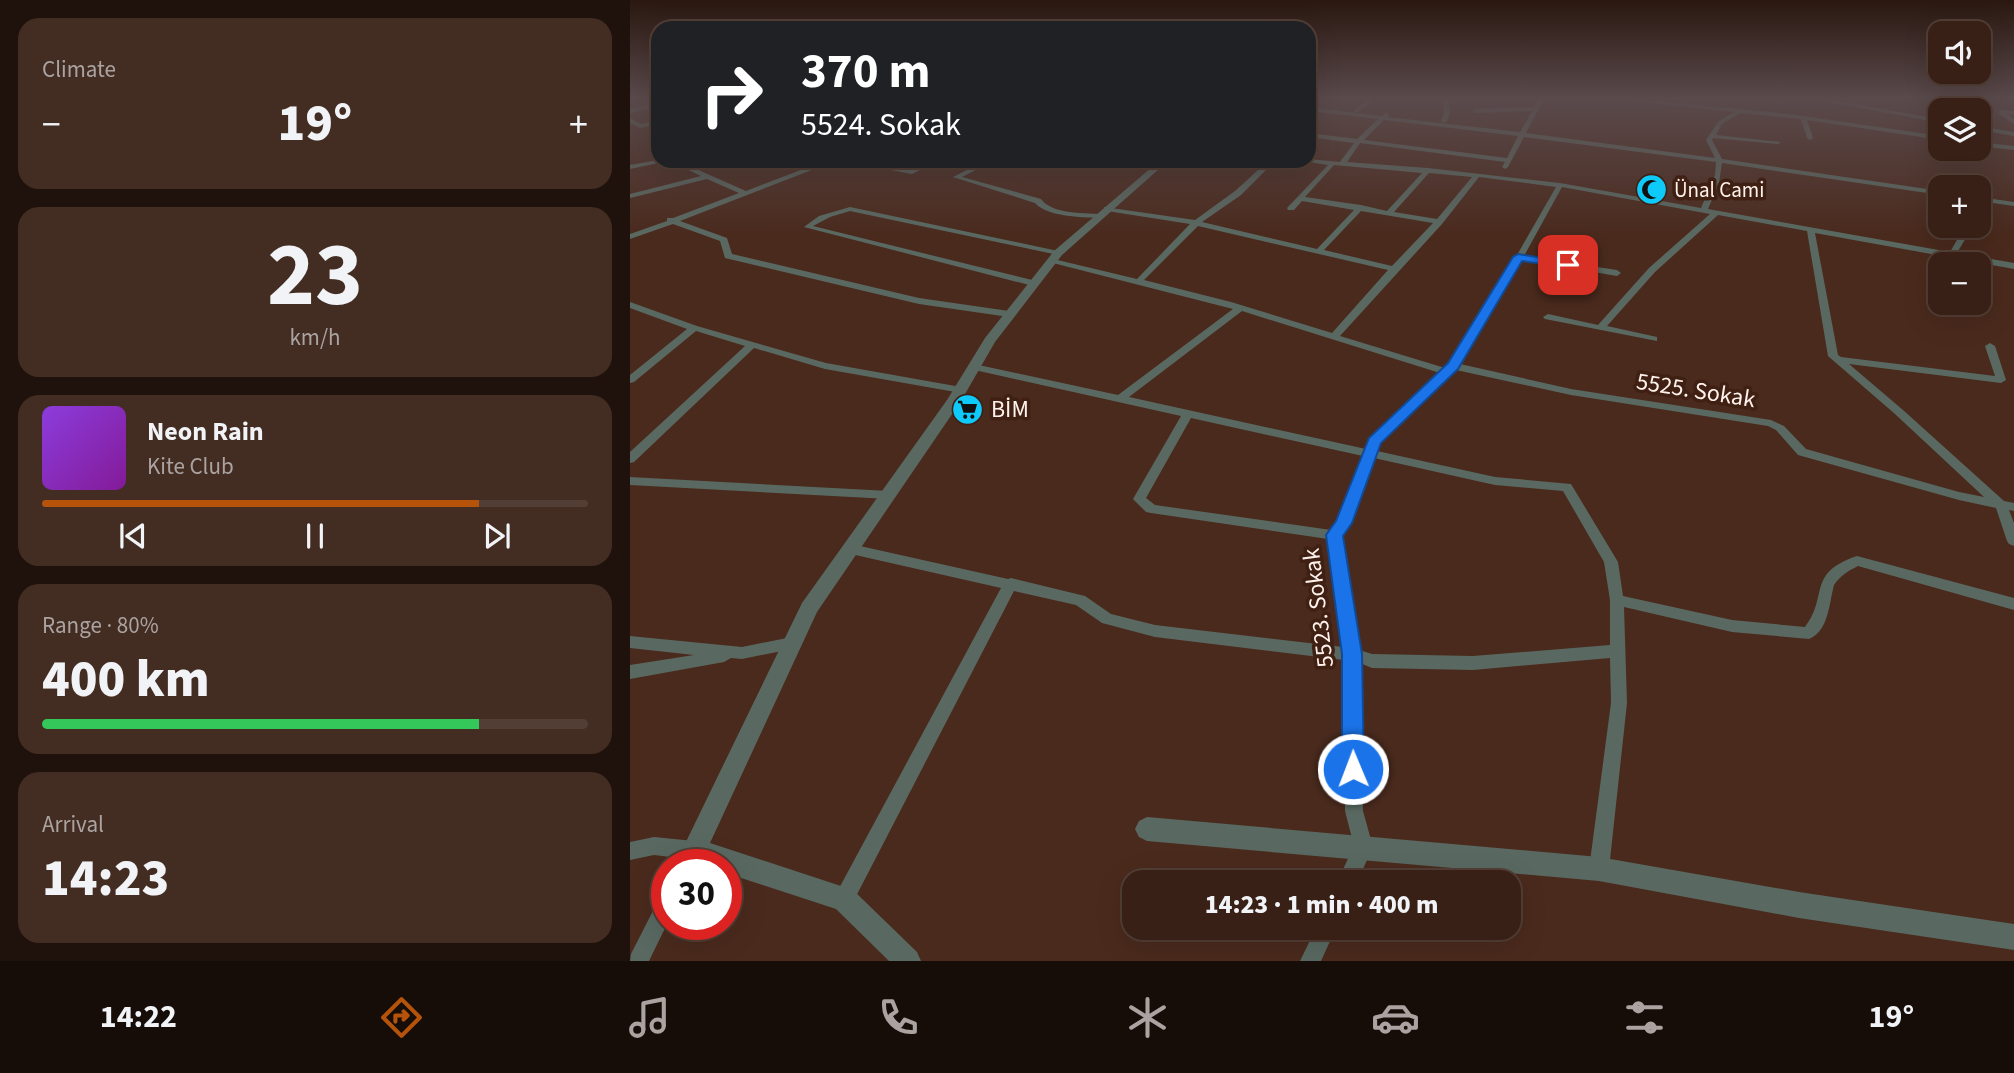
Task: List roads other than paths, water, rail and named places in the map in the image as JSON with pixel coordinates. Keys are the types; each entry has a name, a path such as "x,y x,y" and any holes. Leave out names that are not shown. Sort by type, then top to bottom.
{"street":[{"path":"1342,164 1357,144"},
{"path":"1373,144 1508,160"},
{"path":"1501,177 1517,144"},
{"path":"1617,144 1928,188"},
{"path":"1703,211 1721,166 1720,158 1711,144"},
{"path":"1991,145 2014,148"},
{"path":"1316,162 1428,170 1560,185 1941,252"},
{"path":"630,167 651,163"},
{"path":"1291,208 1333,163"},
{"path":"690,168 744,193"},
{"path":"630,237 813,168"},
{"path":"888,168 912,172 920,168"},
{"path":"975,168 956,177 1038,201 1042,206 1069,214 1103,212 1196,223 1394,269"},
{"path":"694,849 809,608 961,390 1009,314 1033,283 1055,257 1156,168"},
{"path":"1138,282 1196,223 1238,193 1265,168"},
{"path":"1390,212 1428,170"},
{"path":"1334,337 1439,222 1476,175"},
{"path":"630,196 709,176"},
{"name":"5523. Sokak","path":"1364,847 1354,811 1352,654 1334,535 1344,523 1375,441 1450,369 1560,185"},
{"path":"1299,198 1439,222"},
{"path":"1991,198 2014,199"},
{"path":"1991,199 2014,204"},
{"path":"1320,250 1361,207"},
{"path":"1033,283 808,228 812,222 850,209 1055,257 1450,369"},
{"path":"1600,328 1652,270 1716,213"},
{"path":"670,220 724,240 728,256 919,302 1009,314"},
{"path":"1811,230 1833,356 2007,506 2014,541"},
{"path":"1518,257 1617,273"},
{"path":"1991,261 2014,266"},
{"path":"630,305 694,328 825,366 961,390"},
{"path":"1120,399 1240,308"},
{"path":"1548,317 1654,339"},
{"path":"630,380 694,328"},
{"path":"630,459 753,344"},
{"path":"1838,360 2001,380 1990,346"},
{"path":"974,368 1495,481 1567,487 1611,562 1617,600 1619,703 1599,869"},
{"name":"5525. Sokak","path":"1450,369 1772,423 1802,452 2007,506"},
{"path":"1188,414 1139,499 1151,509 1334,535"},
{"path":"630,481 889,495"},
{"path":"851,548 1080,600 1107,619 1155,631 1253,645 1352,654 1372,661 1473,663 1619,651"},
{"path":"1617,600 1732,626 1809,633 1821,622 1824,589 1838,568 1857,561 2014,604"},
{"path":"844,899 1011,583"},
{"path":"630,642 741,653"},
{"path":"630,672 792,643"},
{"path":"1147,830 1599,869 1799,905 2014,937"},
{"path":"630,851 654,846 664,849"},
{"path":"1353,870 1364,847"},
{"path":"742,871 844,899 908,961"},
{"path":"638,961 651,935"},
{"path":"1310,961 1320,940"}],"place":[{"name":"Ünal Cami","path":"1651,190"},
{"name":"BİM","path":"968,409"}]}
